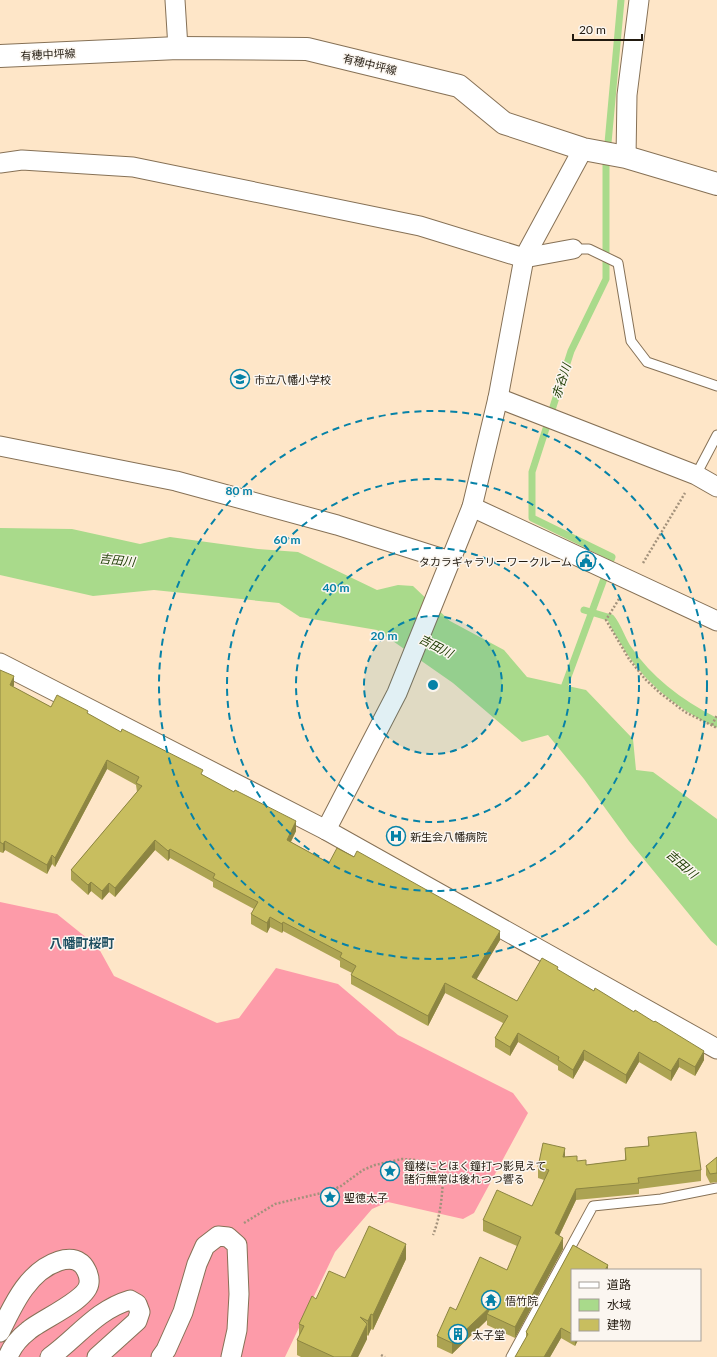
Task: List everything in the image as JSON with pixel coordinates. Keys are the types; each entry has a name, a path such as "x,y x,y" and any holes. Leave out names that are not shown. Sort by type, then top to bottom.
{"main road":[{"name":"有穂中坪線","path":"0,56 178,48 307,49 459,86 504,123 583,149 626,157 717,184"}],"street":[{"path":"175,0 178,48"},
{"path":"626,157 627,95 638,0"},
{"path":"326,830 397,693 472,507 498,398 524,258 583,149"},
{"path":"0,163 22,160 133,167 420,226 524,258 573,249"},
{"path":"498,398 696,475 717,487"},
{"path":"0,446 176,481 337,525 450,561"},
{"path":"472,507 717,621"},
{"path":"0,663 326,830 717,1049"},
{"path":"161,1357 166,1350 183,1312 197,1264 205,1246 218,1236 228,1237 237,1245 239,1294 237,1330 230,1357"},
{"path":"0,1332 23,1289 34,1276 49,1264 66,1259 79,1261 86,1269 90,1283 86,1291 66,1307 28,1330 11,1347 8,1357"},
{"path":"50,1357 96,1317 120,1303 130,1300 137,1304 140,1312 137,1321 97,1357"}],"lane":[{"path":"573,249 589,249 618,264 631,342 647,362 717,386"},
{"path":"696,475 717,435"},
{"path":"511,1357 593,1206 661,1199 717,1188"}],"path":[{"path":"696,475 631,582 611,610 606,620 629,659 645,679 660,693 685,712 717,728"},
{"path":"712,725 717,715"},
{"path":"228,1237 239,1226 275,1204 330,1191 341,1186 363,1170 375,1165 402,1159 417,1160 443,1179 437,1224 433,1235"},
{"path":"381,1355 385,1357"}],"shaded area":[{"path":"0,902 57,914 98,947 114,976 217,1023 239,1018 276,968 338,984 398,1035 513,1093 528,1113 474,1213 463,1219 388,1202 372,1209 335,1252 285,1357 0,1357"}],"water":[{"name":"吉田川","path":"0,528 72,529 140,544 170,537 258,549 298,552 377,590 398,585 413,586 450,621 504,650 527,677 586,690 633,739 636,770 653,772 717,819 717,946 711,941 629,841 584,779 548,735 522,742 453,683 377,630 300,617 279,603 154,590 93,596 0,575"}],"building":[{"path":"0,670 14,676 10,685 51,707 57,695 88,711 87,713 121,732 122,729 203,770 201,774 234,792 235,790 296,821 287,840 329,863 337,848 354,857 357,851 500,931 472,977 517,1001 542,958 558,967 557,969 594,991 595,988 634,1012 635,1010 654,1022 655,1021 704,1051 695,1067 679,1058 671,1071 639,1052 626,1075 584,1050 573,1070 558,1060 559,1057 518,1033 510,1047 495,1038 508,1016 445,983 428,1016 351,975 356,966 340,957 342,953 283,922 282,924 270,917 267,923 251,914 258,902 213,878 215,874 170,849 168,851 155,840 115,888 109,883 102,891 91,882 88,885 71,870 142,786 136,783 139,777 107,760 55,858 52,855 47,865 5,841 3,844 0,842"},
{"path":"696,1132 701,1170 638,1178 639,1183 576,1189 555,1233 563,1238 515,1327 487,1314 492,1305 452,1343 437,1336 450,1307 456,1310 480,1257 507,1270 521,1237 483,1220 497,1190 532,1206 549,1170 538,1167 543,1143 565,1148 563,1157 577,1156 577,1161 586,1160 586,1165 626,1160 625,1148 649,1146 648,1137"},
{"path":"717,1157 717,1173 710,1174 706,1166"},
{"path":"369,1226 406,1244 373,1315 371,1314 368,1321 360,1317 367,1324 351,1357 334,1357 297,1340 304,1326 299,1324 312,1296 316,1299 329,1271 345,1278"},
{"path":"573,1245 608,1265 606,1269 571,1269 571,1333 561,1328 544,1357 515,1357 528,1334 526,1332"}],"waterway":[{"name":"赤谷川","path":"562,693 612,557 532,518 532,472 571,351 606,279 606,165 621,0"},
{"path":"584,610 611,618 613,621"},
{"path":"717,722 668,692 647,672 638,662 629,650 624,642 616,625 611,618 615,628 621,637 630,651 639,664 650,677 662,688 688,708 717,724"}],"place":[{"name":"市立八幡小学校","path":"240,379"},
{"name":"タカラギャラリーワークルーム","path":"586,561"},
{"name":"新生会八幡病院","path":"396,836"},
{"name":"鐘楼にとほく鐘打つ影見えて 諸行無常は後れつつ響る","path":"390,1171"},
{"name":"聖徳太子","path":"330,1197"},
{"name":"悟竹院","path":"491,1300"},
{"name":"太子堂","path":"458,1334"}],"district":[{"name":"八幡町桜町","path":"82,943"}]}
